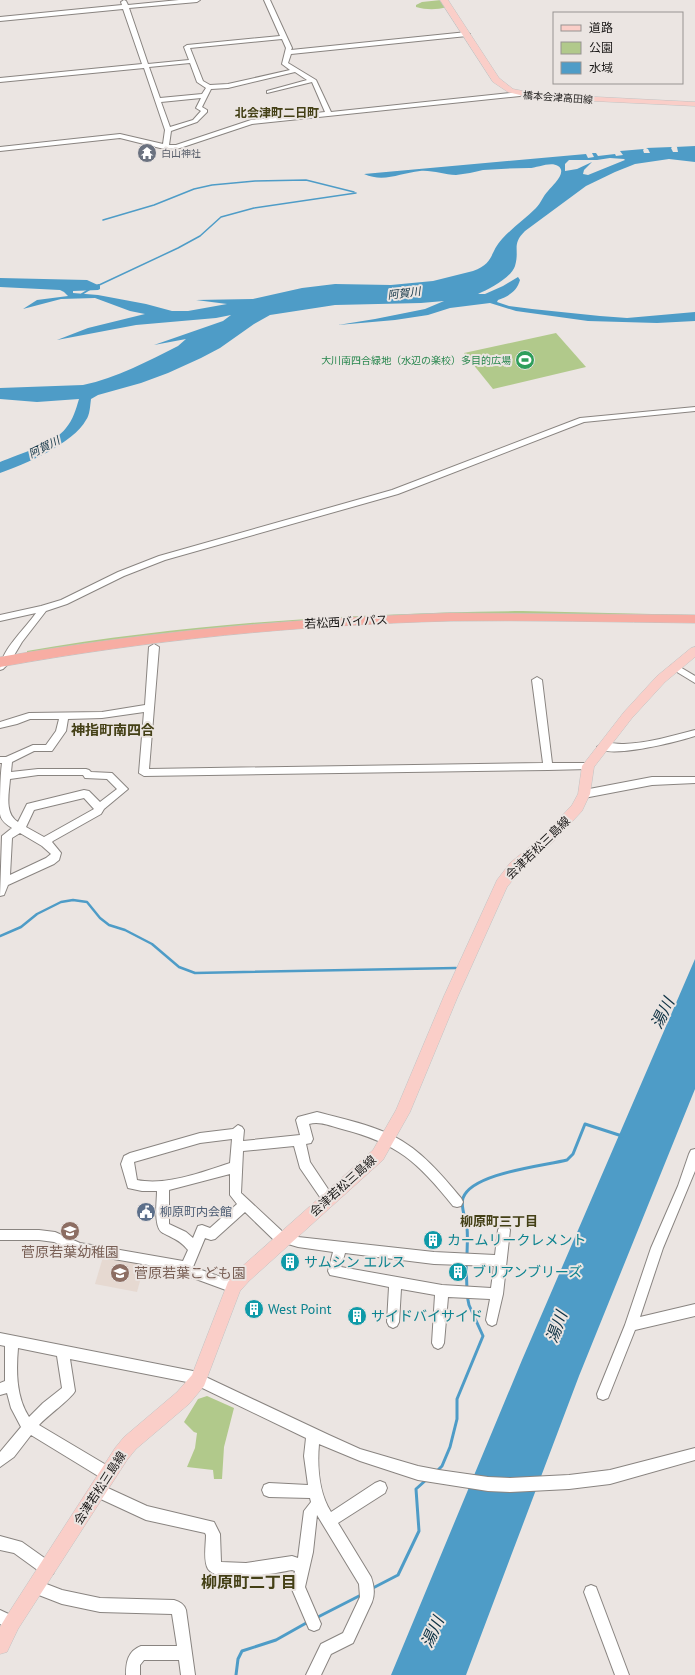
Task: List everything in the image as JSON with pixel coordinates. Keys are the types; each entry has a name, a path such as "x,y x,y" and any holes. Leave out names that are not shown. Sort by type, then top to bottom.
{"highway":[{"name":"若松西バイパス","path":"4,659 79,642 188,629 333,616 412,612 475,611 695,612"},
{"name":"若松西バイパス","path":"4,659 164,638 309,624 448,617 520,616 695,619"}],"main road":[{"name":"橋本会津高田線","path":"444,0 496,80 504,88 520,94 695,104"},
{"name":"会津若松三島線","path":"0,1645 6,1620 36,1587 97,1490 130,1443 183,1398 198,1380 234,1287 243,1276 378,1155 388,1140 411,1095 434,1035 502,884 515,868 569,818 577,808 584,794 588,766 602,747 661,679 695,651"}],"street":[{"path":"124,0 168,130 166,147"},
{"path":"0,19 197,0"},
{"path":"267,0 284,37 289,52 285,64 313,80 329,114"},
{"path":"289,52 467,34"},
{"path":"284,37 187,47 200,82 210,87 228,86 257,78 297,70"},
{"path":"0,80 192,61"},
{"path":"269,92 313,80"},
{"path":"168,130 199,119 205,110 199,108 210,87"},
{"path":"0,149 120,136 166,147 180,147 243,124 520,94"},
{"path":"158,100 204,96"},
{"path":"0,618 43,609 64,602 121,574 155,561 395,492 451,472 577,422 599,418 695,409"},
{"path":"4,659 34,623 43,609"},
{"path":"154,647 144,773 588,766"},
{"path":"675,667 695,680"},
{"path":"537,680 548,767"},
{"path":"0,724 14,722 29,716 102,714 149,708"},
{"path":"5,882 50,861 55,857 56,853 46,842 20,828 4,822 5,776 3,760 33,748 49,749 61,731 64,716"},
{"path":"602,747 642,746 668,741 695,733"},
{"path":"5,776 56,771 86,772 88,776 94,777 109,775 123,789 100,806 98,811 49,838 46,842"},
{"path":"584,794 652,781 695,780"},
{"path":"0,892 5,882 8,855 7,836 20,828 30,807 84,794 100,806"},
{"path":"237,1147 307,1139 302,1120 317,1117 380,1135 405,1149 440,1182 457,1202"},
{"path":"236,1167 164,1185 137,1186 132,1184 127,1164 128,1160 200,1138 238,1131 236,1195 284,1240 467,1260 501,1261"},
{"path":"300,1140 304,1164 328,1199"},
{"path":"603,1394 631,1325 657,1248 684,1186 695,1154"},
{"path":"164,1185 163,1226 167,1230 184,1238 194,1249"},
{"path":"186,1269 202,1230 211,1235 245,1204"},
{"path":"492,1320 498,1294 504,1230"},
{"path":"0,1235 39,1235 55,1237 79,1248 179,1265 234,1287"},
{"path":"340,1247 334,1271 442,1291 498,1294"},
{"path":"393,1322 395,1283"},
{"path":"438,1343 442,1291"},
{"path":"631,1325 695,1310"},
{"path":"108,1474 29,1427 22,1418 6,1387 6,1340 181,1375 198,1380 313,1435 367,1458 433,1476 488,1484 550,1484 610,1476 695,1454"},
{"path":"0,1460 16,1447 29,1427 48,1407 69,1391 62,1352"},
{"path":"313,1435 311,1456 317,1498 329,1521 366,1582 367,1597 348,1638 326,1649 313,1675"},
{"path":"329,1521 380,1488"},
{"path":"97,1490 146,1513 209,1527 213,1534 212,1564 218,1569 246,1570 292,1563 302,1567"},
{"path":"269,1490 317,1498"},
{"path":"312,1620 298,1587 306,1552 311,1510 317,1498"},
{"path":"0,1543 17,1547 48,1569"},
{"path":"36,1587 62,1597 100,1605 174,1607 179,1610 188,1675"},
{"path":"591,1592 622,1675"},
{"path":"133,1675 133,1662 141,1653 185,1653"}],"shaded area":[{"name":"菅原若葉こども園","path":"103,1257 145,1263 137,1292 95,1284"}],"green space":[{"path":"441,0 447,7 439,9 424,9 416,7 416,5 422,2"},
{"name":"大川南四合緑地（水辺の楽校）多目的広場","path":"556,333 586,367 493,389 464,353"},
{"path":"522,611 695,615 695,619 343,622 27,655 27,651 88,641 150,633 273,621 398,614"},
{"path":"207,1396 234,1408 224,1447 222,1479 214,1479 213,1470 187,1467 195,1448 197,1433 184,1422 198,1399"}],"water":[{"name":"阿賀川","path":"695,146 695,162 669,159 635,164 586,186 525,231 518,240 515,266 513,270 499,283 478,294 485,294 518,277 520,280 515,290 497,302 509,306 532,309 627,318 695,312 695,321 657,323 588,321 516,311 490,303 450,308 428,315 395,320 338,325 425,309 444,301 335,305 270,315 254,324 220,348 201,358 168,373 141,383 98,395 91,399 90,410 87,418 80,429 71,437 35,459 0,473 0,462 45,444 60,434 71,422 79,399 37,402 0,399 0,388 83,385 96,382 132,368 178,346 186,339 154,345 223,321 231,315 216,318 136,325 57,340 88,328 145,314 130,311 95,298 61,299 23,309 37,300 68,296 60,290 0,287 0,278 87,280 100,286 100,289 73,291 73,293 98,295 146,304 172,311 188,311 227,304 196,300 253,299 302,288 335,284 391,285 433,281 473,271 485,265 502,239 538,206 546,193 558,179 561,169 558,166 548,164 532,168 483,170 456,175 420,171 392,177 378,178 364,174 586,154 588,158 594,157 592,153 596,153 598,156 615,154 616,156 623,155 620,151 644,149 644,153 650,153 646,148 672,147 673,152 678,152 677,147 675,147","holes":["610,158 625,160 588,175 583,174 584,170 592,162 577,169 565,171 565,164 569,160 597,160"]},
{"name":"湯川","path":"695,959 695,1089 579,1376 466,1675 391,1675 522,1360"}],"waterway":[{"path":"103,220 154,205 194,189 212,185 255,181 306,180 354,192"},
{"path":"97,286 200,236 221,217 254,208 356,193"},
{"path":"82,294 90,289"},
{"path":"0,936 21,927 37,914 61,902 73,900 87,902 100,918 109,925 125,930 152,944 179,967 195,973 456,968"},
{"path":"467,1256 467,1228 462,1202 469,1189 480,1182 509,1172 567,1160 573,1154 585,1124 622,1136"},
{"path":"466,1263 467,1290"},
{"path":"436,1472 442,1466 450,1447 457,1419 457,1399 483,1336 469,1305 467,1295"},
{"path":"371,1589 398,1575 419,1531 416,1489 426,1480"},
{"path":"316,1618 361,1595"},
{"path":"236,1675 238,1659 242,1651 276,1640 308,1622"}],"place":[{"name":"白山神社","path":"147,153"},
{"name":"大川南四合緑地（水辺の楽校）多目的広場","path":"525,360"},
{"name":"柳原町内会館","path":"146,1212"},
{"name":"菅原若葉幼稚園","path":"70,1231"},
{"name":"カームリークレメント","path":"433,1240"},
{"name":"サムシン エルス","path":"290,1262"},
{"name":"ブリアンブリーズ","path":"458,1272"},
{"name":"菅原若葉こども園","path":"120,1273"},
{"name":"West Point","path":"254,1309"},
{"name":"サイドバイサイド","path":"357,1316"}],"district":[{"name":"北会津町二日町","path":"277,113"},
{"name":"神指町南四合","path":"113,730"},
{"name":"柳原町三丁目","path":"499,1221"},
{"name":"柳原町二丁目","path":"249,1582"}]}
